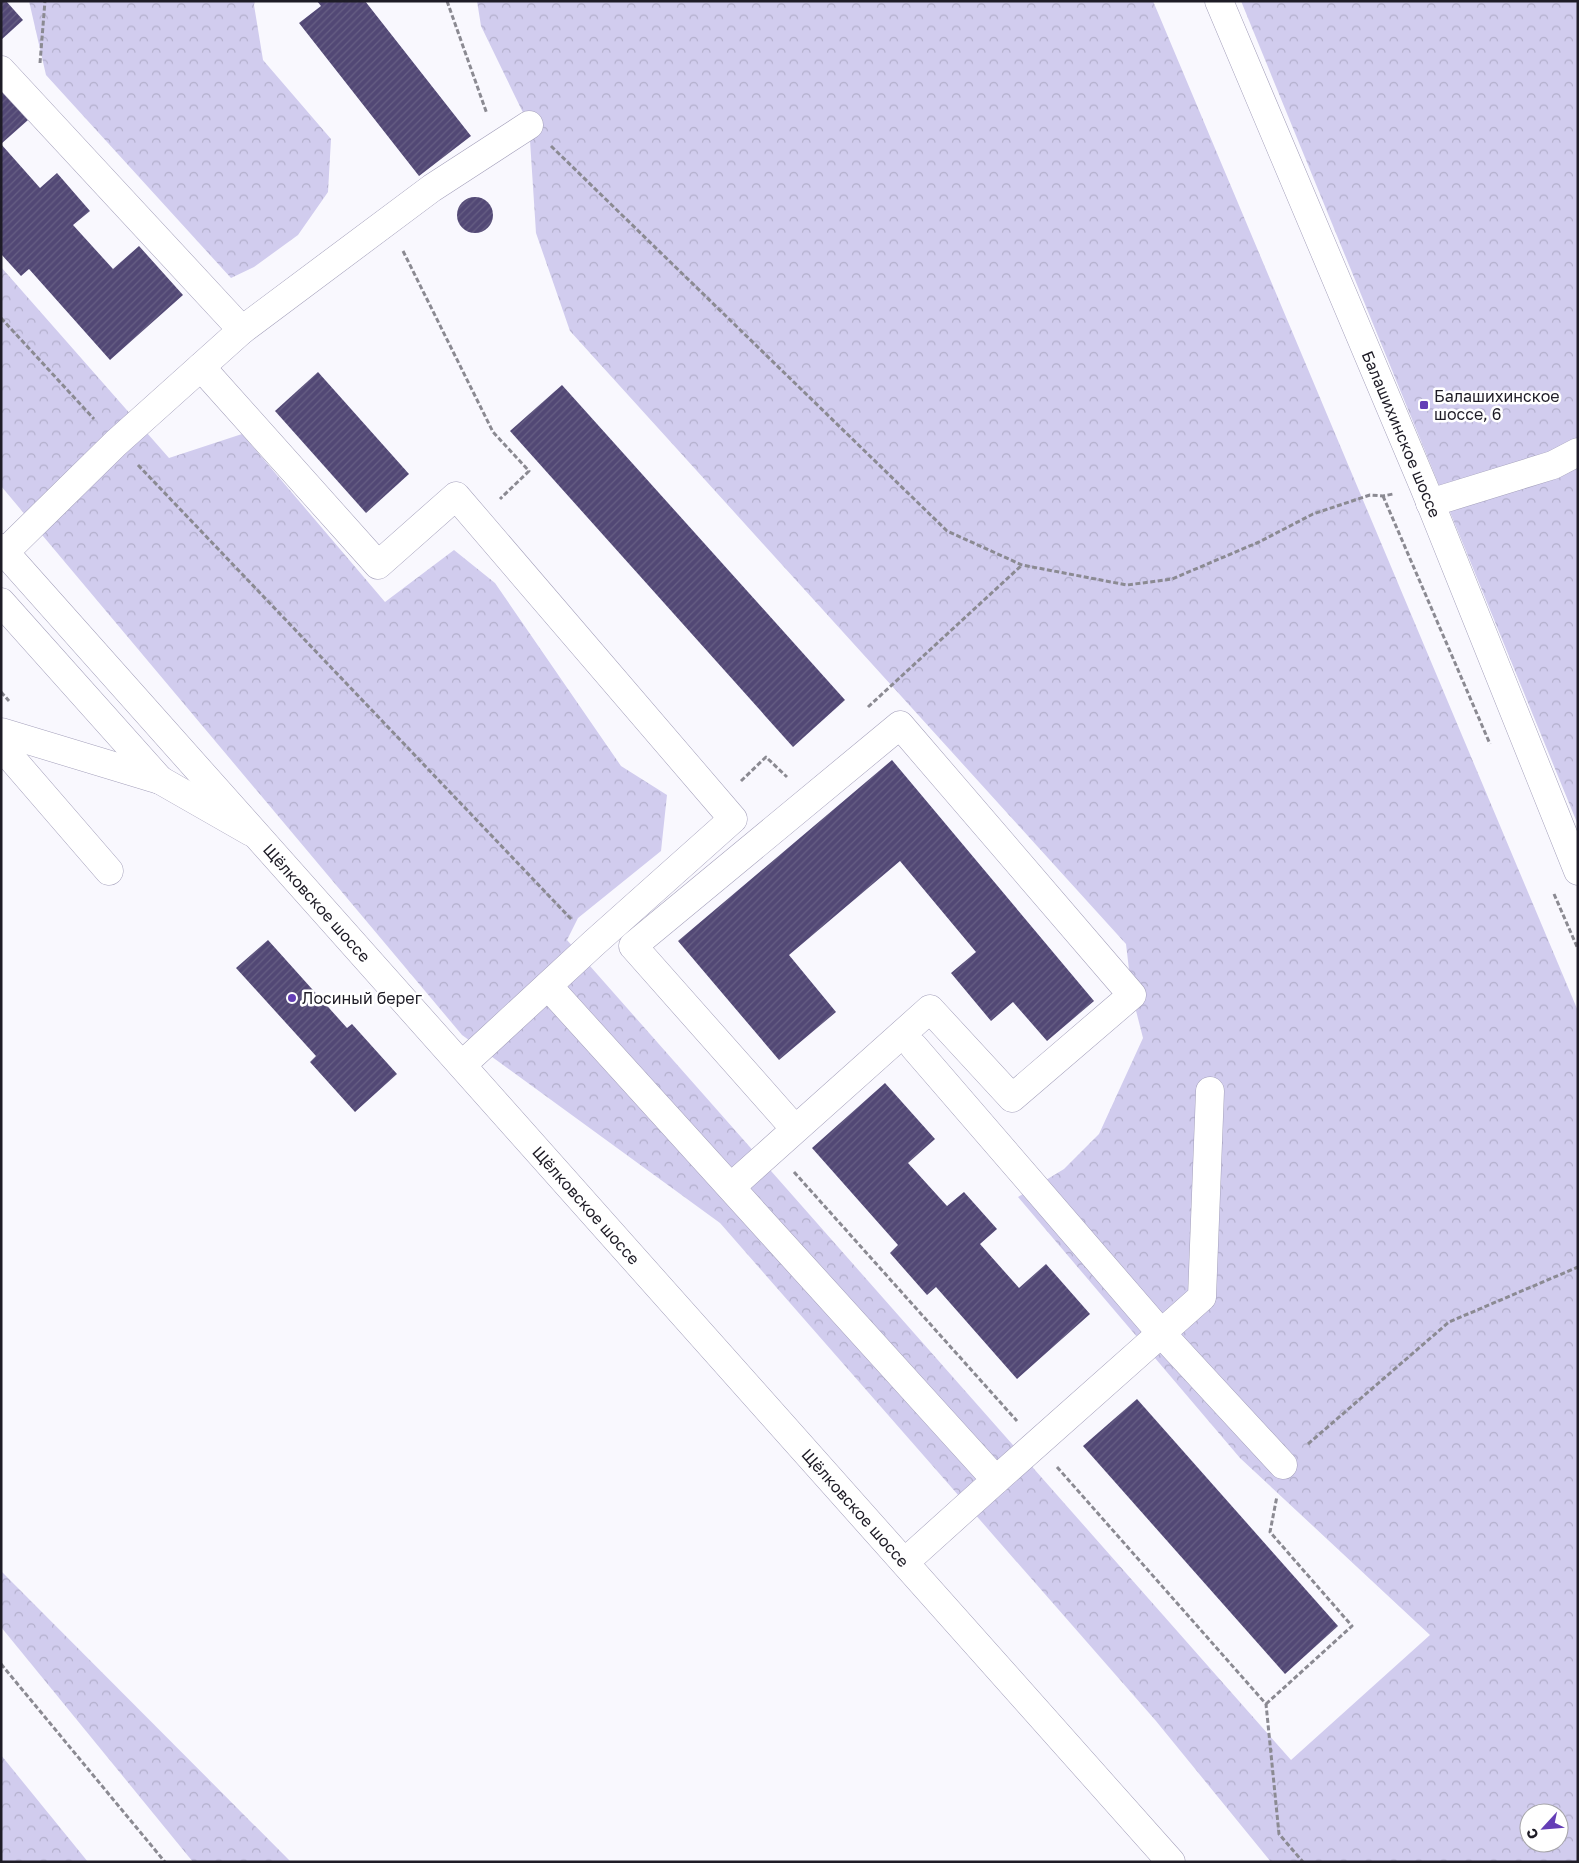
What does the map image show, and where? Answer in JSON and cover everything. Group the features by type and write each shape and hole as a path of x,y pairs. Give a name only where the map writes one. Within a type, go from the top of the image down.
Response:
{"main road":[{"name":"Балашихинское шоссе","path":"1219,1 1430,503 1578,871"},
{"path":"1,70 242,330"},
{"path":"3,550 116,443 242,330 432,188 529,125"},
{"path":"201,367 378,565 456,496 732,818 462,1065"},
{"path":"1430,503 1553,465 1578,452"},
{"name":"Щёлковское шоссе","path":"3,550 1171,1862"},
{"path":"1,602 160,780"},
{"path":"731,1187 930,1009 1012,1098 1132,995 900,725 633,946 795,1129"},
{"path":"1,732 160,780 258,836"},
{"path":"1,746 109,872"},
{"path":"548,986 996,1480"},
{"path":"914,1047 1161,1333 1283,1465"},
{"path":"905,1562 1202,1297 1210,1091"}],"path":[{"path":"36,108 45,1"},
{"path":"447,1 498,145"},
{"path":"529,125 947,531 1022,565 1127,585 1172,579 1259,542 1314,514 1370,495 1383,496 1492,750"},
{"path":"388,221 493,432 529,471 477,521"},
{"path":"1,318 116,443 594,944"},
{"path":"862,712 1022,565"},
{"path":"766,757 789,779"},
{"path":"1550,886 1578,949"},
{"path":"773,1149 1266,1704 1279,1834 1304,1862"},
{"path":"1266,1704 1352,1626 1270,1532 1283,1465 1449,1322 1578,1267"},
{"path":"1,1664 165,1862"}],"green space":[{"path":"29,1 255,1 254,5 263,60 331,139 328,192 298,235 254,267 231,278 46,75"},
{"path":"477,1 1153,1 1578,1011 1578,1862 1271,1862 1156,1721 720,1223 462,1035 1,486 1,267 169,458 242,434 385,602 454,550 495,583 621,766 667,795 661,851 578,918 567,940 1291,1760 1430,1635 1240,1458 1018,1197 1064,1169 1099,1134 1143,1038 1132,995 1126,944 570,331 536,233 529,125 481,26"},
{"path":"1241,1 1578,1 1578,825"},
{"path":"1,1571 291,1862 193,1862 1,1627"},
{"path":"1,1755 88,1862 1,1862"}],"building":[{"path":"1,1 6,1 23,20 1,40"},
{"path":"317,1 365,1 471,136 419,176 299,23 321,6"},
{"path":"1,90 28,120 1,144"},
{"path":"1,144 40,188 57,173 90,211 73,225 113,269 139,246 183,295 110,360 29,269 21,276 1,254"},
{"path":"475,197 482,198 488,202 492,208 492,222 488,228 482,232 475,233 468,232 462,228 458,222 457,215 458,208 462,202 468,198"},
{"path":"318,372 409,474 366,513 275,411"},
{"path":"562,385 845,700 793,747 510,431"},
{"path":"892,760 1094,1001 1047,1041 1013,1002 991,1021 951,973 976,952 900,861 789,955 836,1012 779,1060 678,941"},
{"path":"268,940 347,1028 352,1024 397,1074 355,1112 310,1062 316,1056 236,968"},
{"path":"885,1083 935,1139 908,1163 947,1206 964,1192 997,1229 980,1244 1019,1288 1046,1264 1090,1314 1017,1379 936,1287 927,1295 890,1253 898,1245 812,1148"},
{"path":"1137,1399 1338,1626 1285,1674 1083,1446"}],"place":[{"name":"Балашихинское шоссе, 6","path":"1424,405"},
{"name":"Лосиный берег","path":"292,998"}]}
